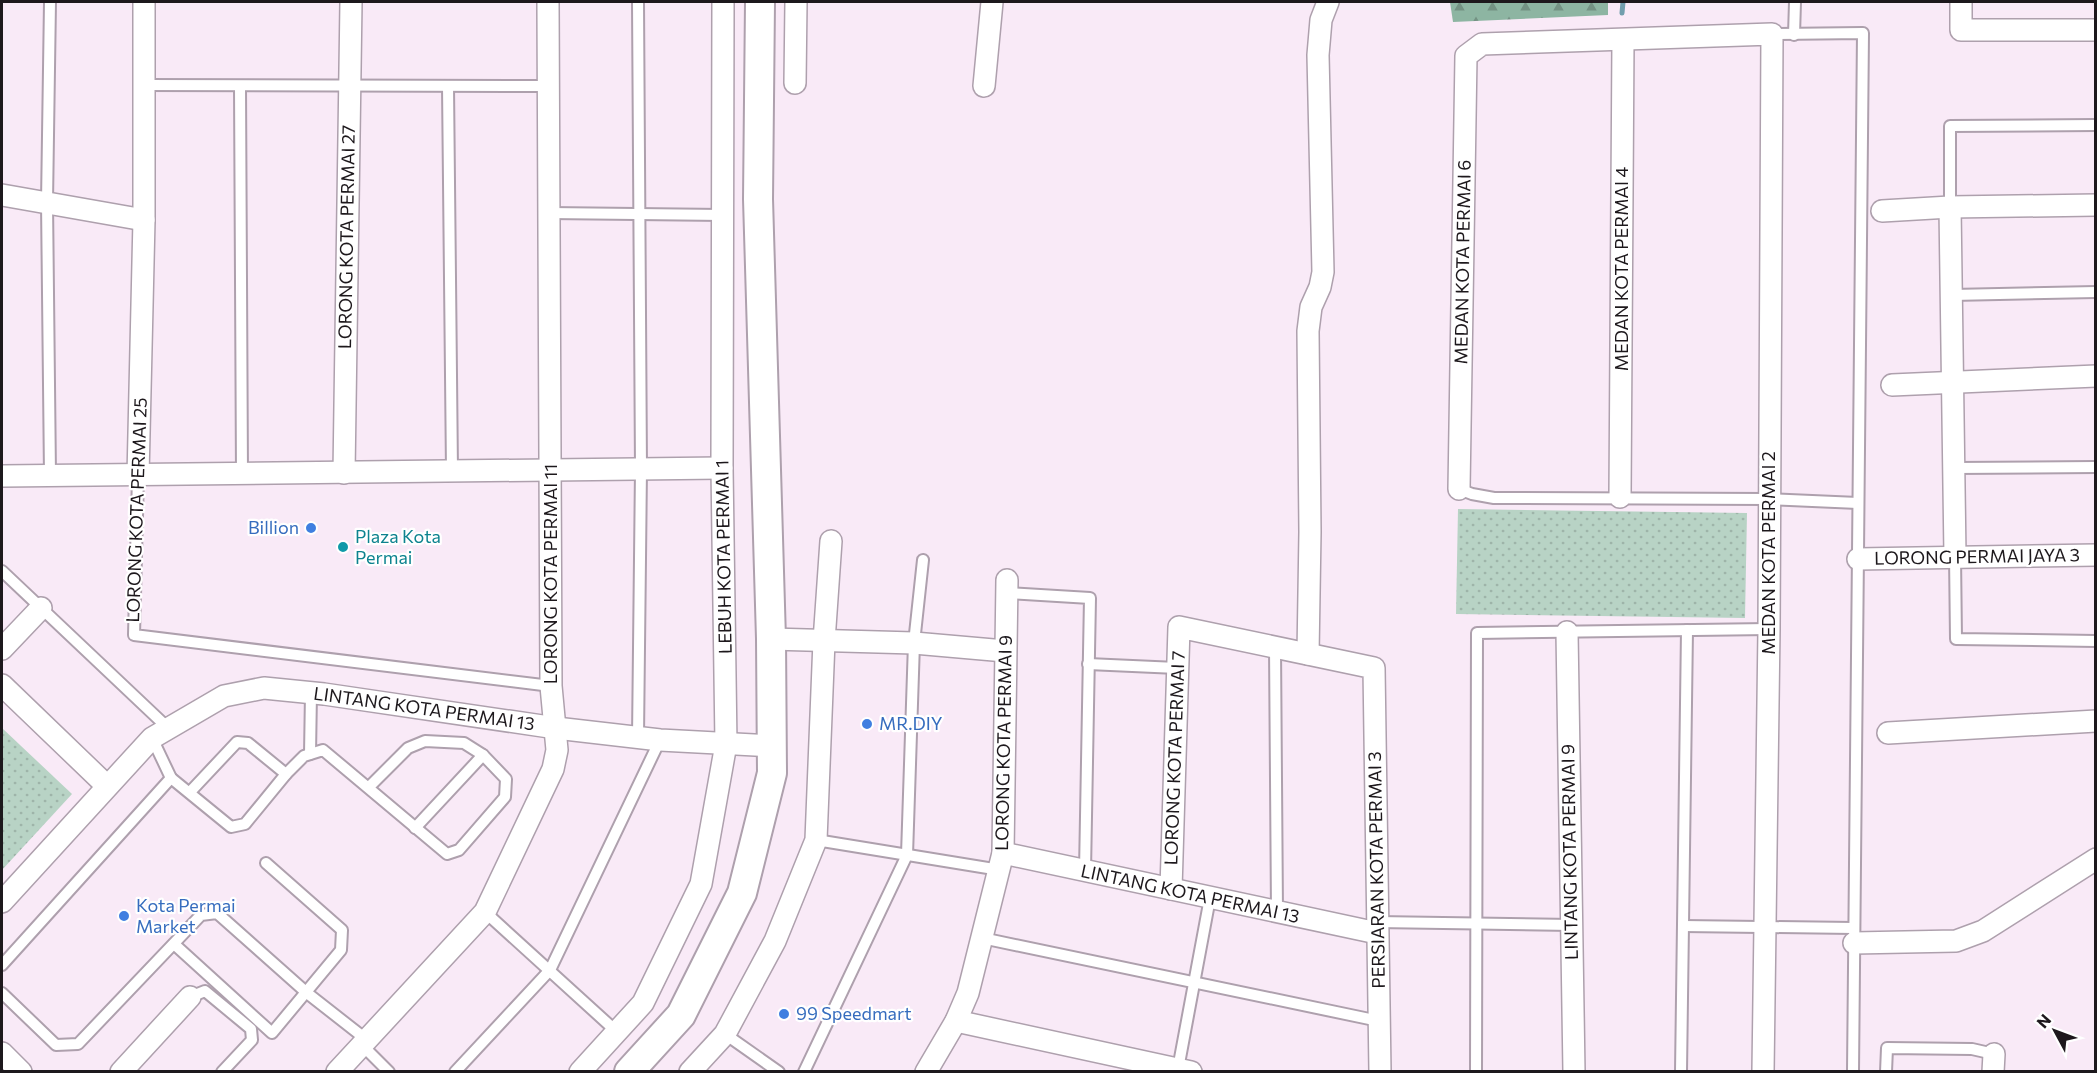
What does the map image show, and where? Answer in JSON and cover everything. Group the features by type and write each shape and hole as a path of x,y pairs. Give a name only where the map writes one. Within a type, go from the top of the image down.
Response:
{"street":[{"name":"LORONG KOTA PERMAI 25","path":"138,476 144,220 144,2"},
{"name":"LORONG KOTA PERMAI 27","path":"344,473 351,2"},
{"name":"LORONG KOTA PERMAI 11","path":"337,1071 485,912 553,769 557,750 551,686 548,2"},
{"name":"LEBUH KOTA PERMAI 1","path":"580,1071 643,1003 701,884 726,744 722,468 723,2"},
{"path":"629,1071 681,1015 742,893 772,773 771,639 758,199 760,2"},
{"path":"795,83 796,2"},
{"path":"984,86 992,2"},
{"path":"1275,647 1308,654 1310,532 1308,331 1311,307 1320,287 1323,272 1318,55 1321,20 1328,2"},
{"path":"1961,2 1961,30 2096,30"},
{"path":"1623,40 1772,34"},
{"name":"MEDAN KOTA PERMAI 2","path":"1764,1071 1772,34"},
{"name":"MEDAN KOTA PERMAI 6","path":"1460,489 1466,56 1482,44 1623,40"},
{"name":"MEDAN KOTA PERMAI 4","path":"1620,497 1623,40"},
{"path":"2,195 144,220"},
{"path":"1882,211 1950,207 2096,205"},
{"path":"1950,207 1955,556"},
{"path":"1892,385 2096,376"},
{"path":"2,476 722,468"},
{"path":"690,1071 725,1034 775,941 816,840 824,641 831,541"},
{"name":"LORONG PERMAI JAYA 3","path":"1858,559 2096,555"},
{"name":"LORONG KOTA PERMAI 9","path":"926,1071 956,1021 968,993 1002,862 1007,586"},
{"path":"2,649 41,608"},
{"name":"LORONG KOTA PERMAI 7","path":"1171,890 1179,627 1275,647"},
{"name":"LINTANG KOTA PERMAI 9","path":"1567,632 1574,1071"},
{"path":"771,639 914,643 1005,651"},
{"name":"PERSIARAN KOTA PERMAI 3","path":"1308,654 1374,668 1380,1071"},
{"path":"2,685 107,786"},
{"name":"LINTANG KOTA PERMAI 13","path":"2,902 107,786 160,733 224,696 264,688 660,740 773,746"},
{"path":"1888,733 2096,721"},
{"path":"1854,936 1956,941 1983,931 2096,859"},
{"name":"LINTANG KOTA PERMAI 13","path":"1002,862 1085,872 1277,912 1377,927"},
{"path":"121,1071 190,997"},
{"path":"956,1021 1184,1070"},
{"path":"2,1053 21,1071"}],"lane":[{"path":"50,2 47,202 50,476"},
{"path":"638,2 641,469 638,737"},
{"path":"1794,35 1795,2"},
{"path":"1772,34 1863,33 1852,1071"},
{"path":"143,84 548,86"},
{"path":"240,86 242,474"},
{"path":"448,86 452,471"},
{"path":"1950,207 1950,126 2096,124"},
{"path":"549,213 723,215"},
{"path":"1952,296 2096,292"},
{"path":"1954,468 2096,467"},
{"name":"LORONG KOTA PERMAI 25","path":"138,476 134,635 551,686"},
{"path":"1460,489 1494,498 1769,499 1858,503"},
{"path":"1955,556 1956,639 2096,641"},
{"path":"804,1071 907,855 914,643 923,560"},
{"path":"2,571 41,608 160,733 171,778 231,828 245,824 304,756 323,750 447,854 459,850 505,797 507,779 483,755 464,743 425,741 408,748 369,787"},
{"path":"1007,586 1090,598 1085,872"},
{"path":"1476,1071 1477,633 1769,629"},
{"path":"1682,1071 1687,630"},
{"path":"1275,647 1277,912"},
{"path":"1088,664 1177,668"},
{"path":"310,754 311,693"},
{"path":"455,1071 550,970 660,740"},
{"path":"190,792 237,742 248,744 286,774"},
{"path":"415,828 483,755"},
{"path":"2,965 171,778"},
{"path":"816,840 907,855 1002,862"},
{"path":"174,944 272,1033 341,950 342,930 266,863"},
{"path":"1184,1070 1194,983 1210,898"},
{"path":"485,912 616,1032"},
{"path":"2,993 56,1045 78,1044 201,915 217,913 364,1043 389,1071"},
{"path":"1377,927 1477,924 1572,925"},
{"path":"1683,926 1765,928 1854,936"},
{"path":"982,938 1379,1021"},
{"path":"190,997 205,991 251,1029 252,1040 222,1071"},
{"path":"725,1034 779,1071"},
{"path":"1886,1071 1887,1048 1972,1049 1993,1063"}],"green space":[{"path":"1450,2 1608,2 1608,15 1453,22"},
{"path":"1458,509 1747,513 1745,618 1456,614"},
{"path":"2,728 72,794 2,870"}],"waterway":[{"path":"1622,13 1623,2"}],"place":[{"name":"Billion","path":"311,528"},
{"name":"Plaza Kota Permai","path":"343,547"},
{"name":"MR.DIY","path":"867,724"},
{"name":"Kota Permai Market","path":"124,916"},
{"name":"99 Speedmart","path":"784,1014"}]}
